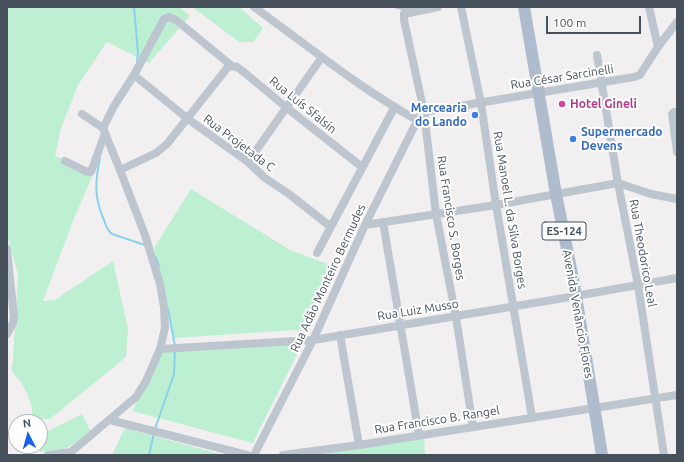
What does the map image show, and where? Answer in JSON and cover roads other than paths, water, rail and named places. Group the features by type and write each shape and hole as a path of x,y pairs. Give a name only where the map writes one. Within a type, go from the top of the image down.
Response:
{"main road":[{"name":"Avenida Venâncio Flores","path":"524,7 556,194 576,296 602,455"}],"street":[{"path":"254,7 394,108 417,120"},
{"path":"404,9 438,7"},
{"name":"Rua Manoel L. da Silva Borges","path":"461,7 481,103 496,205 532,417"},
{"path":"649,7 658,47"},
{"name":"Rua Francisco S. Borges","path":"404,9 404,20 424,112 436,214 456,317 473,427"},
{"name":"Rua Luís Sfalsin","path":"136,71 164,19 169,17 176,20 230,66 237,67 246,72 286,108 362,167"},
{"name":"Rua César Sarcinelli","path":"424,112 624,79 640,75 658,47 677,22"},
{"name":"Rua Theodorico Leal","path":"596,55 602,82 618,183 638,285 664,455"},
{"path":"248,162 322,57"},
{"path":"120,170 162,149 230,66"},
{"path":"65,162 89,172 93,170 104,130 114,106 136,71"},
{"name":"Rua Projetada C","path":"136,71 188,119 248,162 265,178 289,194 331,227"},
{"name":"Rua Adão Monteiro Bermudes","path":"317,253 394,108"},
{"name":"Rua Adão Monteiro Bermudes","path":"254,455 313,340 365,225 417,120 424,112"},
{"path":"677,112 672,114 677,152"},
{"path":"48,455 70,454 136,397 146,380 160,349 165,328 164,307 160,284 145,235 120,170 104,130 82,114"},
{"path":"365,225 496,205 618,183 658,196 677,199"},
{"path":"383,222 419,435"},
{"path":"7,249 10,317 13,324 7,334"},
{"name":"Rua Luiz Musso","path":"160,349 313,340 456,317 677,278"},
{"path":"340,335 359,445"},
{"name":"Rua Francisco B. Rangel","path":"284,455 359,445 677,395"},
{"path":"110,420 247,455"}],"waterway":[{"path":"134,7 138,53 137,62"},
{"path":"100,158 96,189 98,204 107,228 112,234 145,245"},
{"path":"156,257 159,266"},
{"path":"168,309 175,346"},
{"path":"155,429 174,374 175,350"},
{"path":"149,455 154,433"}],"place":[{"name":"Hotel Gineli","path":"562,104"},
{"name":"Mercearia do Lando","path":"475,115"},
{"name":"Supermercado Devens","path":"573,139"}]}
